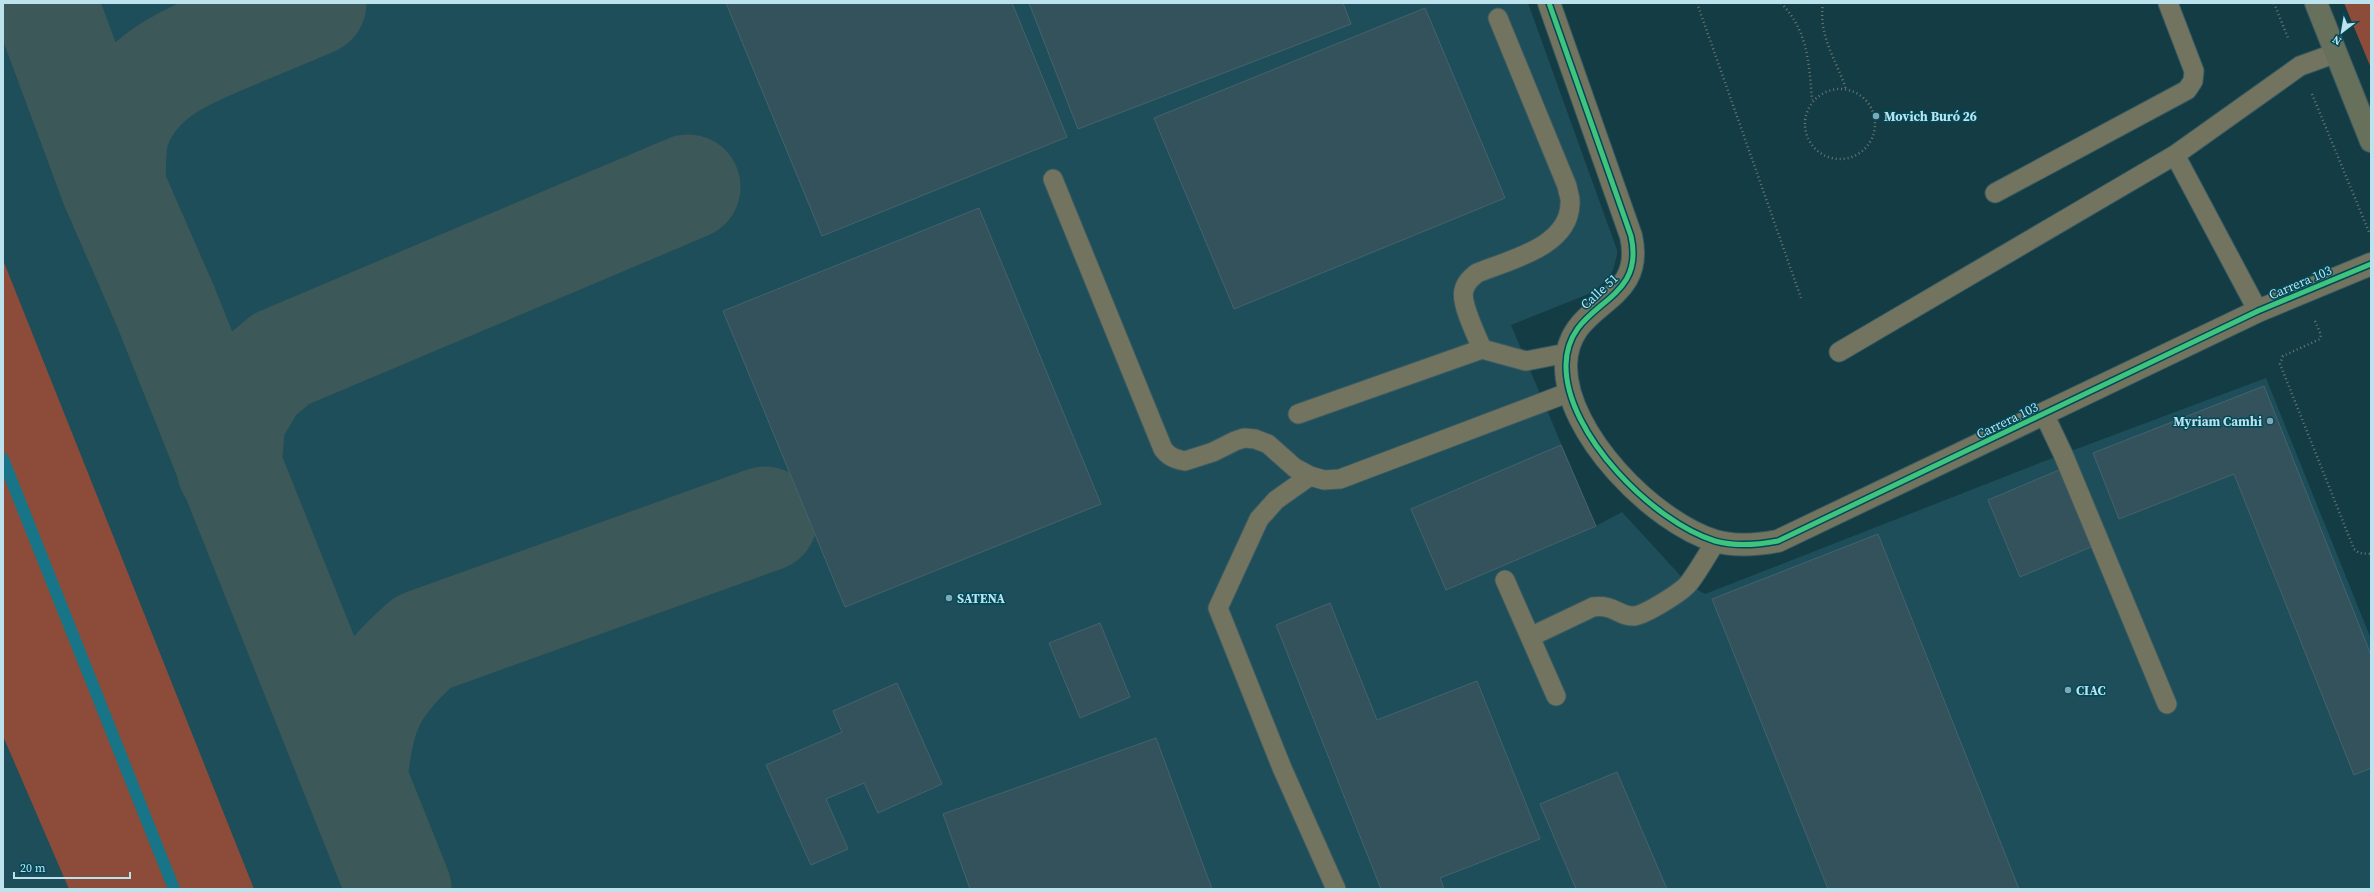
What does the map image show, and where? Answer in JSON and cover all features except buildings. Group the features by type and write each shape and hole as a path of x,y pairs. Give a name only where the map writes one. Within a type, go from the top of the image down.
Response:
{"main road":[{"path":"2316,3 2371,141"}],"street":[{"name":"Calle 51","path":"1549,3 1631,236 1634,251 1634,263 1629,277 1621,289 1590,313 1578,326 1567,353 1566,366 1570,392 1585,428 1628,486 1651,505"},
{"name":"Carrera 103","path":"1651,505 1700,535 1716,541 1739,545 1756,545 1778,541 2258,311 2371,264"}],"lane":[{"path":"1995,193 2187,90 2193,81 2194,71 2168,3"},
{"path":"1482,349 1464,303 1463,291 1468,281 1477,273 1542,246 1557,236 1567,222 1570,204 1567,186 1498,18"},
{"path":"1838,352 2176,155 2300,66 2336,53"},
{"path":"2176,155 2258,311"},
{"path":"1053,179 1163,449 1168,455 1185,461 1213,452 1244,438 1255,439 1268,444 1295,468 1310,476 1324,480 1340,479 1570,392"},
{"path":"1298,414 1482,349 1526,361 1567,353"},
{"path":"2044,414 2063,454 2167,704"},
{"path":"1310,476 1276,500 1259,519 1218,608 1282,768 1336,889"},
{"path":"1530,637 1593,607 1604,606 1614,608 1623,614 1633,616 1644,614 1688,585 1716,541"},
{"path":"1505,580 1556,696"}],"path":[{"path":"1697,3 1801,298"},
{"path":"1781,3 1790,12 1806,43 1812,101"},
{"path":"1823,3 1821,15 1823,32 1846,89"},
{"path":"2274,3 2371,238"},
{"path":"1833,88 1846,89 1857,93 1867,101 1873,112 1876,124 1867,148 1857,155 1846,159 1833,159 1821,155 1812,147 1806,136 1804,123 1806,111 1812,101 1822,93 1833,88"},
{"path":"2301,293 2321,335 2320,339 2283,356 2280,360 2354,549 2360,553 2371,554"}],"shaded area":[{"path":"3,3 1528,3 1617,250 1617,255 1613,270 1608,279 1591,293 1511,325 1596,526 1622,512 1689,585 1705,594 2063,454 2266,378 2371,639 2371,889 3,889"},
{"path":"2344,3 2371,3 2371,68"},
{"path":"3,260 254,889 69,889 3,736"}],"waterway":[{"path":"3,459 174,889"}],"taxiway":[{"path":"45,3 113,186 165,305 399,889"},
{"path":"113,186 114,148 119,126 128,108 139,93 153,79 185,58 314,3"},
{"path":"229,468 233,418 256,380 281,359 688,187"},
{"path":"355,779 361,736 372,702 392,673 423,642 765,519"}],"cycle path":[{"path":"1549,3 1631,236 1633,259 1628,277 1618,291 1591,314 1579,327 1570,343 1566,365 1570,391 1580,419 1596,446 1640,495 1665,515 1691,531 1715,541 1746,545 1778,541 2258,311 2371,264"}],"place":[{"name":"Movich Buró 26","path":"1876,116"},
{"name":"Myriam Camhi","path":"2270,421"},
{"name":"SATENA","path":"949,598"},
{"name":"CIAC","path":"2068,690"}]}
